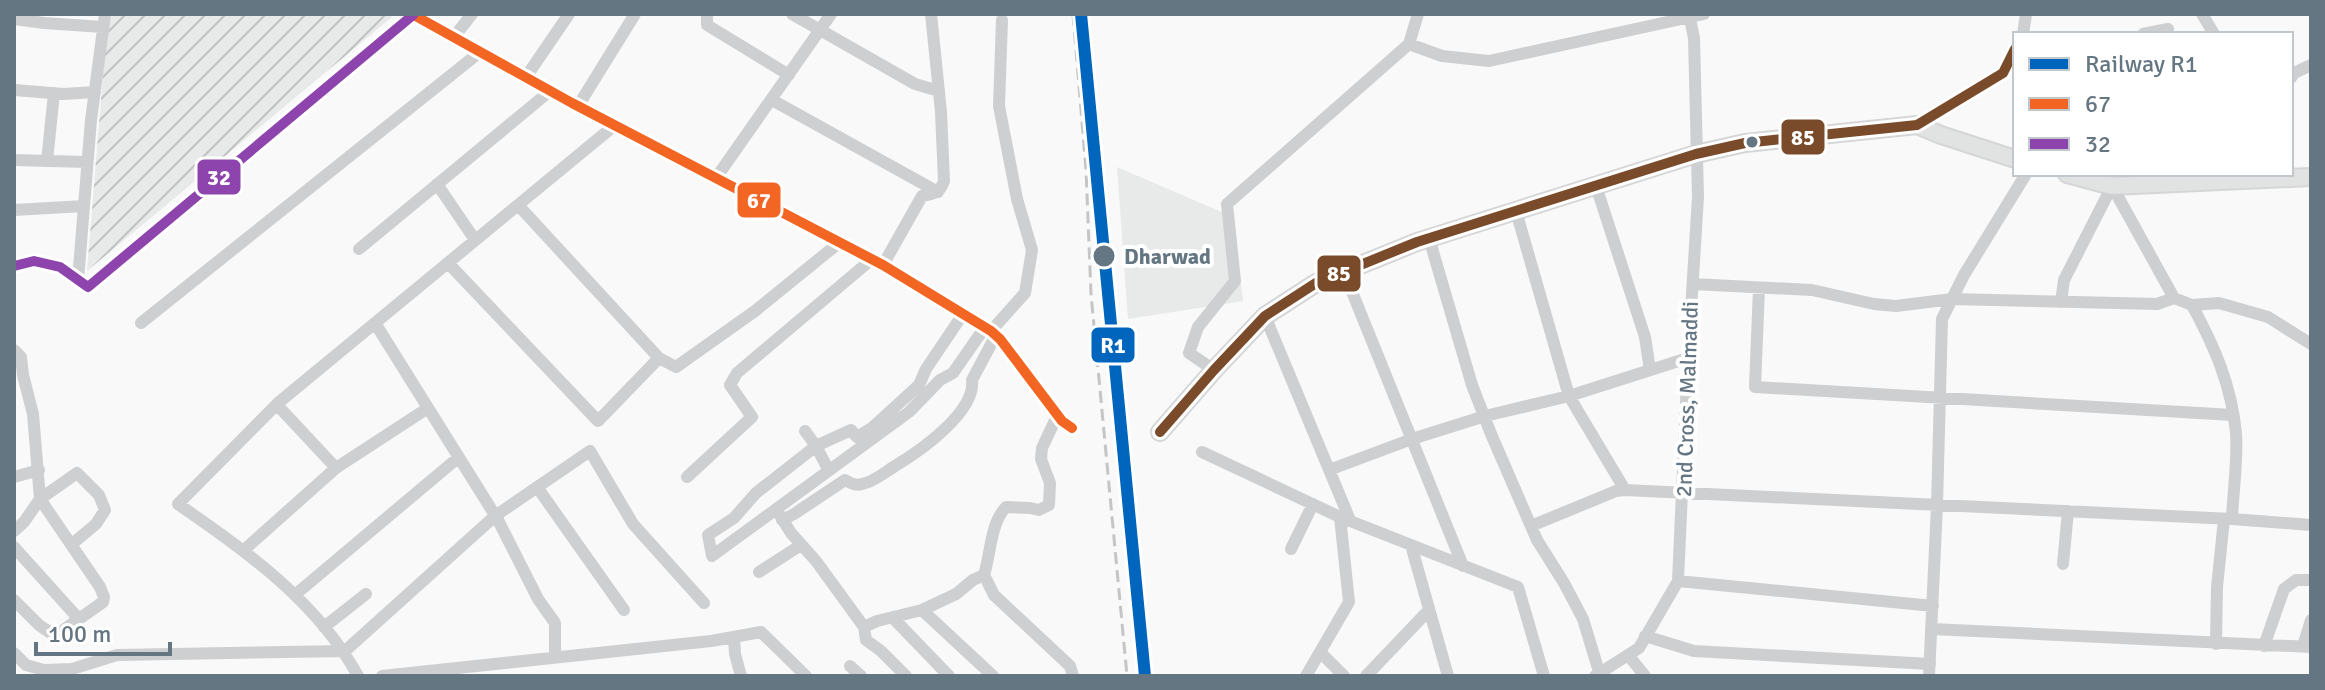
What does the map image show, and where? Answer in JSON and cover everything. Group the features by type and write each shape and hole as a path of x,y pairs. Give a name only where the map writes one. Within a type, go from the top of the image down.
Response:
{"main road":[{"path":"1160,432 1265,316 1316,283 1429,238 1696,154 1745,143 1917,125 2013,158"},
{"path":"2079,176 2104,180 2311,177"}],"street":[{"path":"14,266 34,261 60,267 88,287 413,14 578,106 878,262 991,331 1072,428"},
{"path":"454,37 472,14"},
{"path":"526,77 569,14"},
{"path":"578,106 635,14"},
{"path":"707,14 707,25 789,75"},
{"path":"792,14 915,84 939,91"},
{"path":"716,178 831,14"},
{"path":"687,477 752,417 730,385 737,373 878,262 922,196 942,188 944,173 939,91 931,14"},
{"path":"1214,370 1189,353 1198,327 1235,281 1227,204 1409,44 1418,14"},
{"path":"1409,44 1442,56 1489,61 1704,14"},
{"path":"2202,14 2213,32"},
{"name":"2nd Cross, Malmaddi","path":"1597,675 1639,648 1678,581 1698,197 1694,38 1689,16"},
{"path":"14,19 44,23 104,20 87,162 78,280"},
{"path":"779,514 828,469 909,412 940,380 953,373 1025,293 1032,250 1017,199 999,106 1002,20"},
{"path":"2153,32 2168,29"},
{"path":"141,323 480,52"},
{"path":"1917,125 2003,73 2013,53"},
{"path":"2293,75 2311,65"},
{"path":"359,249 550,91"},
{"path":"14,92 95,92"},
{"path":"47,161 54,93"},
{"path":"772,100 938,192"},
{"path":"358,676 345,651 296,594 244,550 178,504 278,403 615,125"},
{"path":"14,160 87,162"},
{"path":"1645,636 1694,651 1930,670 1942,319 1964,275 2025,176"},
{"path":"2061,302 2064,280 2104,180"},
{"path":"2104,180 2174,298 2192,305 2219,303 2268,317 2311,344"},
{"path":"437,184 475,240"},
{"path":"1596,186 1645,337 1650,370"},
{"path":"518,205 659,358 676,367 755,311 840,242"},
{"path":"14,210 84,206"},
{"path":"1516,211 1569,396 1625,490"},
{"path":"1429,238 1485,416 1531,526 1583,619 1597,675"},
{"path":"448,263 598,421 659,358"},
{"path":"1344,272 1463,566"},
{"path":"1693,284 1812,290 1896,306 1952,299 2157,304 2174,298"},
{"path":"1759,288 1755,387 2233,415"},
{"path":"2192,305 2221,362 2236,435 2228,519 2217,587 2216,644"},
{"path":"963,314 926,369 919,385 857,437 851,430 816,446 756,493 734,518 708,535 712,556 779,514 845,480 858,485 870,482 930,443 964,407 991,331"},
{"path":"1265,316 1329,470 1345,518 1349,602 1306,676"},
{"path":"375,323 495,516 538,599 555,623 555,657"},
{"path":"14,350 21,357 33,414 40,499 104,597 99,606 61,633 52,635 14,600"},
{"path":"1329,470 1485,416 1569,396 1688,358"},
{"path":"280,408 336,468"},
{"path":"244,550 336,468 428,408"},
{"path":"1058,414 1042,448 1041,459 1050,483 1049,505 1039,510 1006,507 1000,514 984,575 994,595 1070,666 1073,676"},
{"path":"805,431 828,469"},
{"path":"14,653 26,665 58,673 117,655 345,651 495,516 590,451 633,524 704,603"},
{"path":"1202,452 1345,518 1518,587 1544,676"},
{"path":"296,594 459,457"},
{"path":"14,477 39,470"},
{"path":"14,531 40,499 77,473 99,495 105,510 96,524 72,544"},
{"path":"537,487 624,610"},
{"path":"1531,526 1625,490 2311,525"},
{"path":"1291,549 1313,504"},
{"path":"2063,564 2068,511"},
{"path":"779,514 864,627 866,640 906,676"},
{"path":"759,572 801,545"},
{"path":"1411,545 1448,676"},
{"path":"14,547 78,618"},
{"path":"864,627 922,610 956,594 984,575"},
{"path":"2264,646 2284,589 2296,580 2311,580"},
{"path":"1678,581 1933,606"},
{"path":"324,627 366,594"},
{"path":"922,610 993,676"},
{"path":"1366,676 1429,610"},
{"path":"893,618 949,676"},
{"path":"1932,629 2307,646 2311,620"},
{"path":"382,676 460,672 761,632 806,676"},
{"path":"734,637 741,676"},
{"path":"1321,653 1344,676"},
{"path":"1628,655 1645,676"},
{"path":"97,661 100,676"},
{"path":"850,666 861,676"}],"shaded area":[{"path":"108,14 386,14 392,17 87,271"},
{"path":"1117,167 1233,217 1243,301 1128,319"}],"railway":[{"path":"1073,14 1086,170 1091,294 1127,676"}],"rail line":[{"name":"R1","path":"1081,14 1145,676"}],"transit line":[{"name":"67","path":"412,14 572,103 883,265 991,331 1062,421 1072,428"},
{"name":"32","path":"14,266 34,261 60,267 88,287 413,15"},
{"name":"85","path":"1160,432 1265,316 1316,283 1417,242 1696,154 1745,143 1917,125 2003,73 2013,53"}],"place":[{"name":"Dharwad","path":"1104,256"}]}
